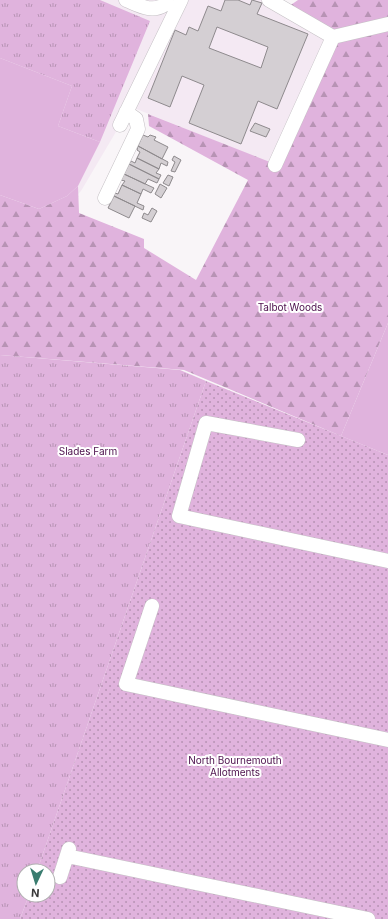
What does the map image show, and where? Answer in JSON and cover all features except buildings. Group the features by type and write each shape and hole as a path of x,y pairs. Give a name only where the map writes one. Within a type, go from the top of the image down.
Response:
{"lane":[{"path":"126,0 151,10 158,9 164,5 166,0"},
{"path":"105,198 138,129 136,119 123,118 181,0"},
{"path":"269,0 333,37 388,24"},
{"path":"274,165 333,37"},
{"path":"298,440 206,423 179,516 388,561"},
{"path":"152,606 126,684 388,740"},
{"path":"60,877 68,852 368,919"}],"shaded area":[{"path":"0,0 166,0 164,5 181,0 269,0 333,37 275,165 129,106 120,125 81,191 68,204 52,213 0,195"}],"green space":[{"path":"0,0 100,0 150,21 100,142 58,126 72,86 0,58"},
{"name":"Talbot Woods","path":"298,0 388,0 388,323 341,436 184,370 0,355 0,195 39,209 67,196 78,186 79,213 144,239 144,248 196,280 248,180 149,126 148,114 275,164 333,37 285,9"},
{"path":"0,58 72,86 58,126 100,142 78,186 67,196 39,209 0,195"},
{"path":"388,323 388,455 341,436"},
{"name":"Slades Farm","path":"0,355 180,370 206,381 40,863 16,863 16,903 26,903 20,919 0,919"},
{"name":"North Bournemouth Allotments","path":"206,381 388,455 388,919 20,919 26,903 56,903 56,863 40,863"}]}
